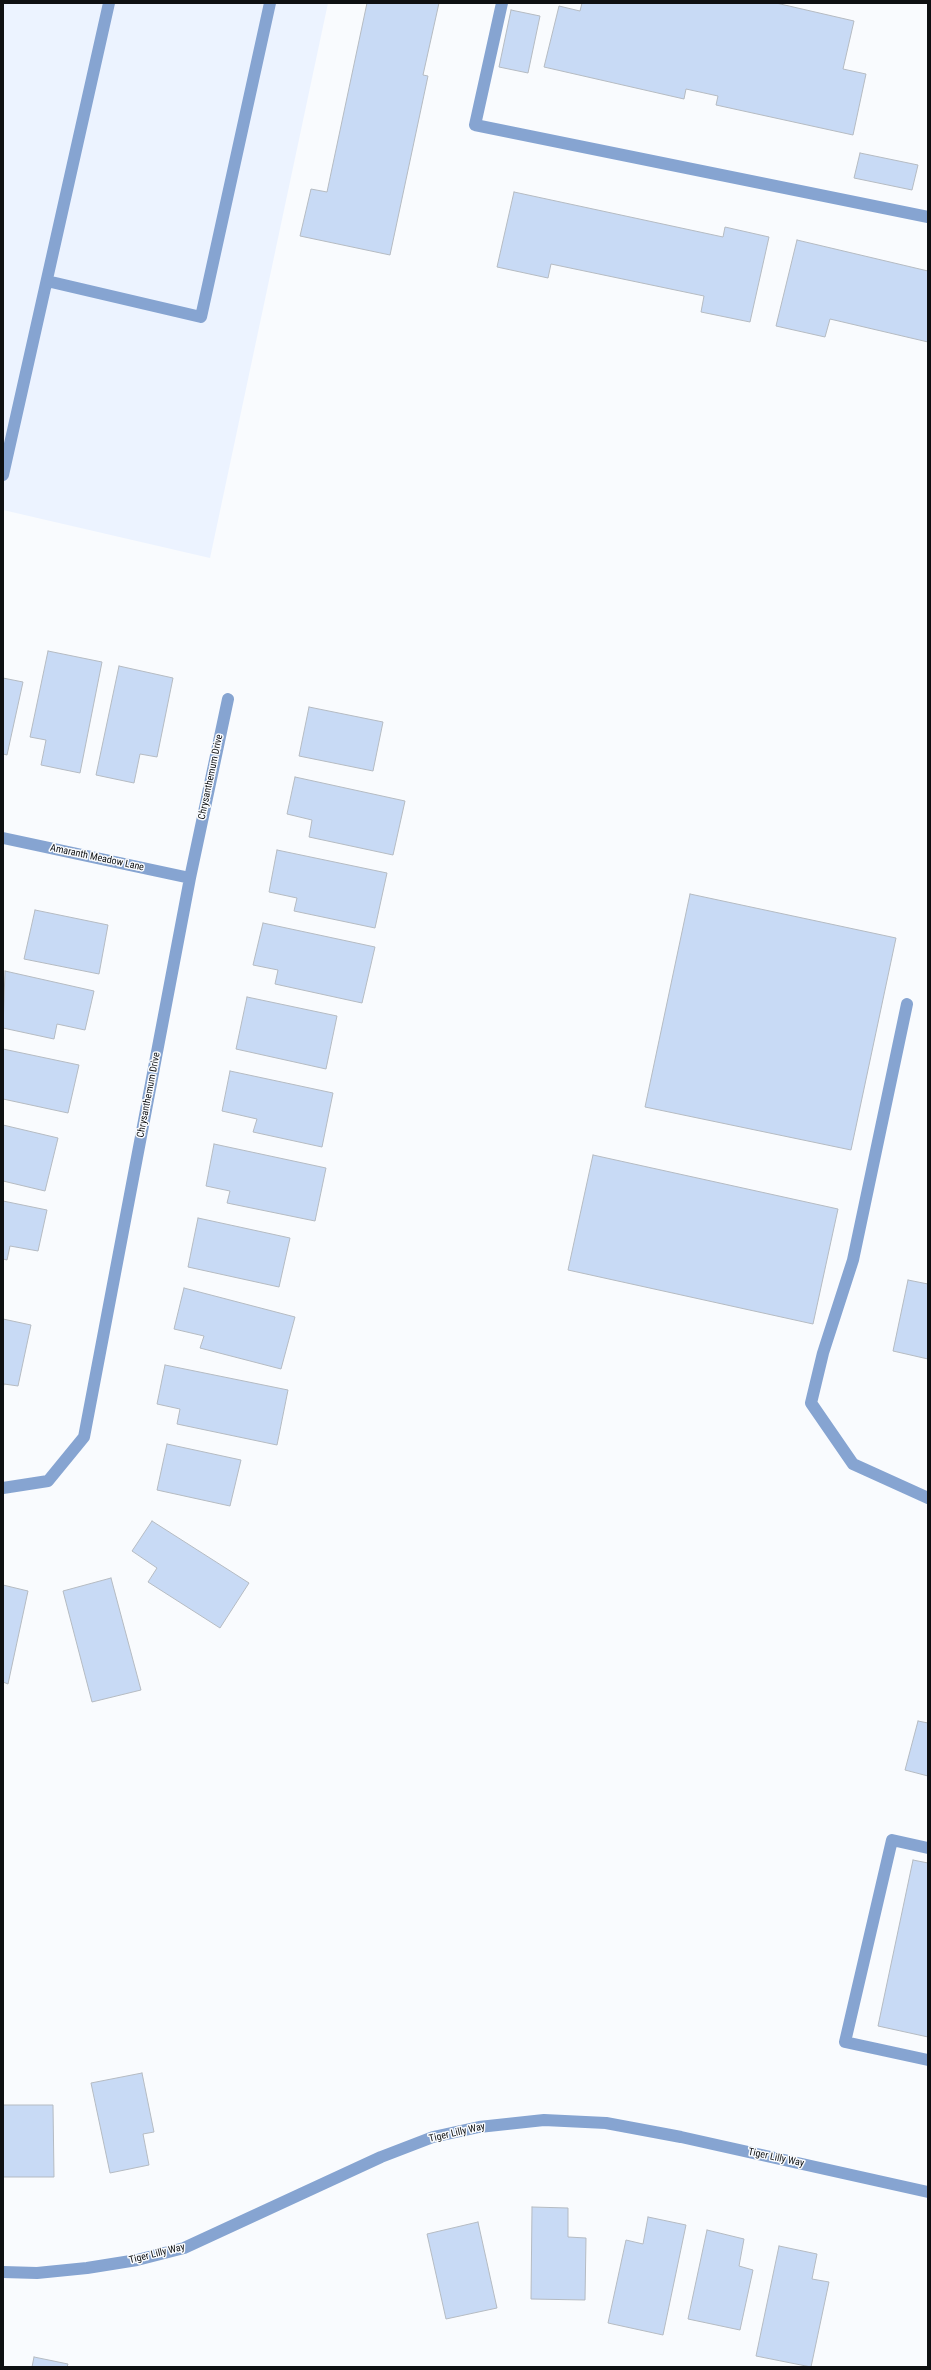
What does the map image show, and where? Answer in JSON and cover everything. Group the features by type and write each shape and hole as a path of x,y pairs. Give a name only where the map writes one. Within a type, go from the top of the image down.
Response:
{"street":[{"path":"3,475 109,3"},
{"path":"47,281 201,318 270,3"},
{"path":"502,3 475,125 928,217"},
{"name":"Chrysanthemum Drive","path":"3,1488 48,1481 84,1437 190,878 228,699"},
{"name":"Amaranth Meadow Lane","path":"3,838 190,878"},
{"path":"907,1004 853,1260 823,1353 811,1403 853,1464 928,1498"},
{"path":"928,1848 892,1840 845,2042 928,2060"},
{"name":"Tiger Lilly Way","path":"3,2272 37,2273 87,2268 137,2260 184,2248 381,2157 433,2137 479,2127 544,2120 606,2123 681,2137 928,2192"}],"shaded area":[{"path":"3,3 328,3 210,558 3,510"}],"building":[{"path":"367,3 439,3 423,75 428,76 390,255 300,236 311,189 327,192"},
{"path":"582,3 776,3 854,21 843,69 866,74 853,135 716,105 718,96 686,89 684,99 544,67 559,6 580,11"},
{"path":"511,10 540,16 528,73 499,67"},
{"path":"860,153 918,165 912,190 854,178"},
{"path":"514,192 723,237 725,227 769,237 750,322 701,312 704,296 551,264 548,278 497,267"},
{"path":"797,240 928,271 928,342 830,319 825,337 776,326"},
{"path":"48,651 102,662 80,773 41,765 46,740 30,737"},
{"path":"119,666 173,678 157,757 140,754 134,783 96,775"},
{"path":"3,678 23,682 7,755 3,754"},
{"path":"309,707 383,722 373,771 299,756"},
{"path":"295,777 405,801 393,855 309,837 312,820 287,814"},
{"path":"277,850 387,873 375,928 294,911 297,898 269,892"},
{"path":"690,894 896,938 851,1150 645,1107"},
{"path":"35,910 108,925 99,974 24,959"},
{"path":"263,923 375,947 362,1003 275,984 278,970 253,965"},
{"path":"5,971 94,991 85,1030 57,1024 54,1039 3,1028"},
{"path":"247,997 337,1016 326,1069 236,1049"},
{"path":"3,1049 79,1065 68,1113 3,1099"},
{"path":"230,1071 333,1093 322,1147 253,1132 257,1119 222,1111"},
{"path":"3,1125 58,1138 45,1191 3,1181"},
{"path":"214,1144 326,1168 315,1221 227,1203 230,1191 206,1186"},
{"path":"593,1155 838,1209 813,1324 568,1270"},
{"path":"3,1201 47,1210 38,1251 10,1246 7,1260 3,1259"},
{"path":"198,1218 290,1238 279,1287 188,1267"},
{"path":"908,1280 928,1284 928,1359 893,1351"},
{"path":"184,1288 295,1317 281,1369 200,1348 204,1336 174,1329"},
{"path":"3,1319 31,1325 18,1386 4,1384 3,1389"},
{"path":"165,1365 288,1390 277,1445 177,1424 180,1409 157,1404"},
{"path":"167,1444 241,1460 230,1506 157,1490"},
{"path":"152,1521 249,1583 220,1628 148,1582 157,1568 132,1551"},
{"path":"111,1578 141,1690 92,1702 63,1591"},
{"path":"3,1585 28,1591 8,1684 3,1682"},
{"path":"918,1721 928,1723 928,1776 905,1770"},
{"path":"913,1860 928,1863 928,2037 878,2026"},
{"path":"142,2073 154,2132 143,2134 149,2165 110,2173 91,2083"},
{"path":"3,2105 53,2105 54,2177 3,2177"},
{"path":"532,2207 568,2208 568,2237 586,2238 585,2300 531,2299"},
{"path":"648,2217 686,2225 663,2335 608,2323 626,2240 643,2244"},
{"path":"478,2222 497,2308 446,2319 427,2234"},
{"path":"707,2230 744,2239 739,2266 753,2270 740,2330 688,2319"},
{"path":"779,2246 817,2254 812,2279 829,2282 811,2367 756,2356"},
{"path":"34,2357 68,2364 67,2367 32,2367"}]}
